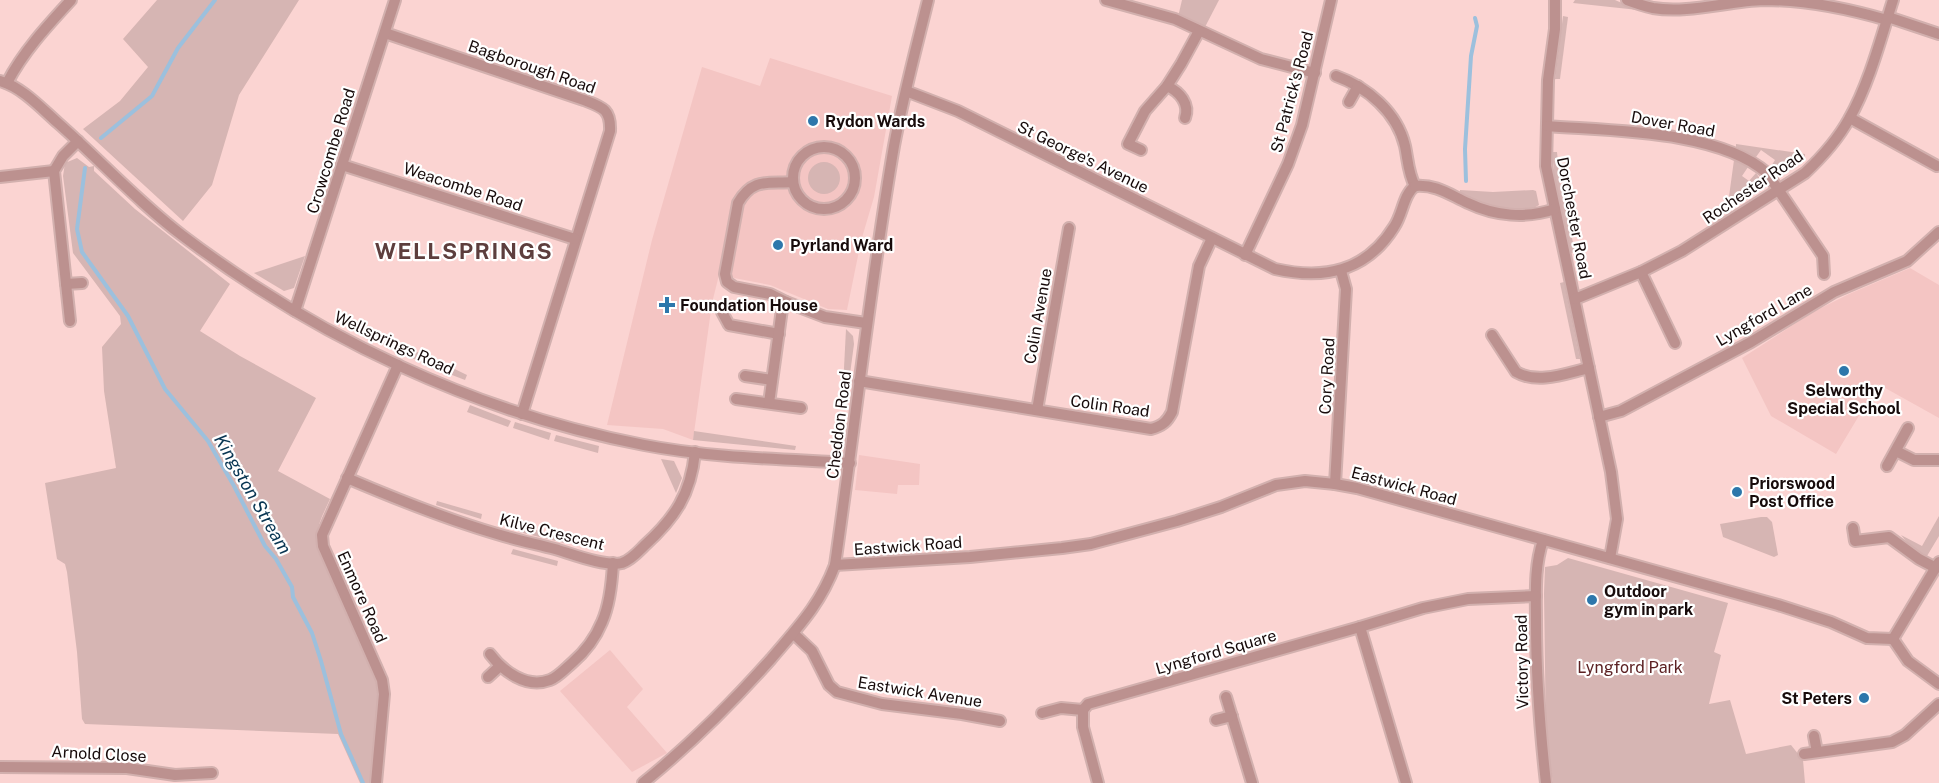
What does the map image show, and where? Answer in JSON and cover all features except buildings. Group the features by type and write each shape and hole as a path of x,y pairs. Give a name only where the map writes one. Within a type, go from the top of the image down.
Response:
{"street":[{"path":"3,82 71,0"},
{"name":"Crowcombe Road","path":"295,311 395,0"},
{"name":"Cheddon Road","path":"644,783 702,732 794,634 820,600 835,565 850,463 866,322 895,145 928,0"},
{"name":"St Patrick's Road","path":"1245,255 1288,164 1302,125 1331,0"},
{"name":"Dorchester Road","path":"1555,0 1555,29 1548,80 1546,166 1611,472 1617,519 1610,558"},
{"path":"1627,0 1653,8 1675,10 1764,0 1816,3 1848,8 1939,34"},
{"name":"Rochester Road","path":"1575,298 1641,272 1682,251 1805,173 1837,138 1850,118 1868,76 1893,0"},
{"path":"1110,1 1175,19 1261,59 1315,73"},
{"path":"1141,150 1128,144 1145,111 1167,86 1182,64 1198,31"},
{"name":"Bagborough Road","path":"384,33 603,108 608,115 610,131 522,414"},
{"path":"1335,76 1358,86 1373,97 1390,116 1404,144 1411,178 1416,186"},
{"name":"Wellsprings Road","path":"3,82 25,95 151,210 226,268 295,311 398,365 522,414 579,431 645,446 792,461 850,463"},
{"path":"1167,86 1185,102 1188,110 1185,118"},
{"path":"1349,102 1358,86"},
{"name":"St George's Avenue","path":"906,91 958,111 1275,269 1293,274 1322,275 1341,271"},
{"path":"1850,118 1937,166"},
{"name":"Dover Road","path":"1547,126 1628,131 1708,144 1734,152 1757,164 1779,189 1823,256 1824,274"},
{"path":"70,321 54,171 63,156 78,141"},
{"path":"815,148 836,149 852,163 855,173 852,193 838,206 828,209 809,206 796,191 793,182 798,161 805,153 815,148"},
{"name":"Weacombe Road","path":"342,165 575,239"},
{"path":"0,177 54,171"},
{"path":"793,182 760,183 744,193 738,203 725,274 729,285 770,294 825,317 866,322"},
{"path":"1341,271 1354,265 1382,243 1394,228 1402,212 1406,196 1416,186 1425,185 1438,188 1472,205 1494,212 1525,216 1555,209"},
{"name":"Colin Avenue","path":"1037,410 1069,228"},
{"name":"Lyngford Lane","path":"1599,417 1621,411 1751,342 1834,292 1907,261 1939,232"},
{"name":"Colin Road","path":"859,381 1151,429 1161,426 1168,421 1172,412 1198,266 1212,238"},
{"name":"Cory Road","path":"1335,484 1346,289 1341,271"},
{"path":"1641,272 1676,343"},
{"path":"66,284 82,283"},
{"path":"769,403 782,309 786,302"},
{"path":"722,312 729,325 778,334"},
{"path":"1492,335 1520,375 1530,378 1549,377 1589,368"},
{"name":"Enmore Road","path":"376,783 384,694 382,680 322,546 322,536 324,527 398,365"},
{"path":"745,376 772,381"},
{"path":"736,399 801,408"},
{"path":"1887,466 1908,428"},
{"path":"1896,451 1914,460 1939,460"},
{"name":"Kilve Crescent","path":"347,478 404,502 496,534 613,563 622,562 633,556 662,530 676,513 692,474 695,452"},
{"name":"Eastwick Road","path":"835,565 1015,554 1091,544 1177,522 1276,485 1305,481 1335,484 1376,493 1798,610 1867,638 1893,639"},
{"path":"1853,528 1855,541 1889,537 1919,559 1937,565 1893,639 1908,661 1939,684"},
{"name":"Victory Road","path":"1543,540 1536,565 1537,702 1546,783"},
{"path":"490,654 500,666 519,679 534,682 550,680 585,652 603,620 613,563"},
{"name":"Lyngford Square","path":"1042,713 1061,708 1083,710 1088,704 1423,608 1468,599 1536,596"},
{"path":"1360,627 1406,783"},
{"name":"Eastwick Avenue","path":"794,634 812,651 828,685 837,692 882,704 1000,721"},
{"path":"489,677 500,666"},
{"path":"1226,697 1252,783"},
{"path":"1804,754 1892,742 1905,735 1939,704"},
{"path":"1083,710 1083,727 1098,783"},
{"path":"1216,720 1232,716"},
{"path":"1814,736 1817,752"},
{"name":"Arnold Close","path":"0,767 127,768 197,778 212,773"}],"shaded area":[{"path":"770,58 892,96 874,197 861,241 847,310 828,309 770,285 734,278 720,271 712,303 693,440 663,429 607,425 652,240 702,67 760,86"},
{"name":"Selworthy Special School","path":"1910,268 1939,285 1939,418 1878,384 1836,454 1771,416 1742,358 1813,312"},
{"path":"859,455 920,464 919,485 898,485 897,494 855,490"},
{"path":"610,650 643,689 627,707 667,753 632,772 560,691"}],"green space":[{"path":"157,0 299,0 239,95 212,185 183,221 83,129 120,101 148,67 123,39"},
{"path":"1182,0 1219,0 1205,27 1178,17"},
{"path":"1575,0 1615,0 1638,10 1573,3"},
{"path":"1563,16 1568,17 1560,79 1555,79"},
{"path":"1736,144 1805,154 1805,157 1782,175 1778,175 1770,168 1775,160 1761,150 1756,157 1736,147"},
{"path":"1552,152 1557,152 1560,182 1575,252 1571,253 1554,173"},
{"path":"77,158 89,167 94,166 94,171 135,209 230,284 200,331 316,398 278,471 330,499 318,528 318,547 379,684 372,783 360,783 338,734 85,724 82,719 77,652 67,572 65,564 57,559 45,483 116,468 104,391 102,347 121,324 120,316 73,253 63,176 65,163"},
{"path":"1734,160 1748,167 1742,176 1749,181 1756,173 1761,180 1751,196 1727,211"},
{"path":"824,162 836,166 840,178 836,190 824,194 812,190 808,178 812,166"},
{"path":"1460,190 1493,192 1533,190 1536,191 1539,205 1521,211 1499,208 1468,197 1460,193"},
{"path":"305,256 294,288 284,291 254,273"},
{"path":"1564,282 1580,359 1576,359 1560,283"},
{"path":"355,322 392,340 389,347 352,329"},
{"path":"846,329 853,336 854,344 846,404 842,407"},
{"path":"396,342 426,356 423,363 393,349"},
{"path":"430,357 467,375 465,380 426,365"},
{"path":"470,405 511,421 508,427 467,412"},
{"path":"515,422 551,433 549,440 513,428"},
{"path":"694,431 796,446 795,450 693,440"},
{"path":"556,435 599,446 598,453 554,441"},
{"path":"661,459 674,461 682,478 676,493"},
{"path":"437,501 482,514 481,519 436,505"},
{"path":"1939,516 1939,536 1927,556 1910,546 1901,535 1922,546"},
{"path":"1767,517 1772,522 1778,555 1774,557 1723,537 1720,524"},
{"path":"521,526 565,538 564,543 519,532"},
{"path":"513,549 558,561 557,566 511,554"},
{"name":"Lyngford Park","path":"1568,558 1728,603 1714,652 1721,655 1709,704 1730,700 1746,754 1791,745 1803,760 1805,783 1553,783 1546,739 1545,567 1557,565"}],"waterway":[{"name":"Kingston Stream","path":"101,138 152,96 178,48 215,0"},
{"path":"1466,181 1465,149 1471,56 1477,26 1475,18"},
{"name":"Kingston Stream","path":"85,168 77,229 82,252 128,316 165,389 208,441 265,546 276,559 292,587 293,597 312,633 341,734 363,783"}],"place":[{"name":"Rydon Wards","path":"813,121"},
{"name":"Pyrland Ward","path":"778,245"},
{"name":"Foundation House","path":"667,305"},
{"name":"Selworthy Special School","path":"1844,371"},
{"name":"Priorswood Post Office","path":"1737,492"},
{"name":"Outdoor gym in park","path":"1592,600"},
{"name":"St Peters","path":"1864,698"}],"district":[{"name":"WELLSPRINGS","path":"464,251"}]}
